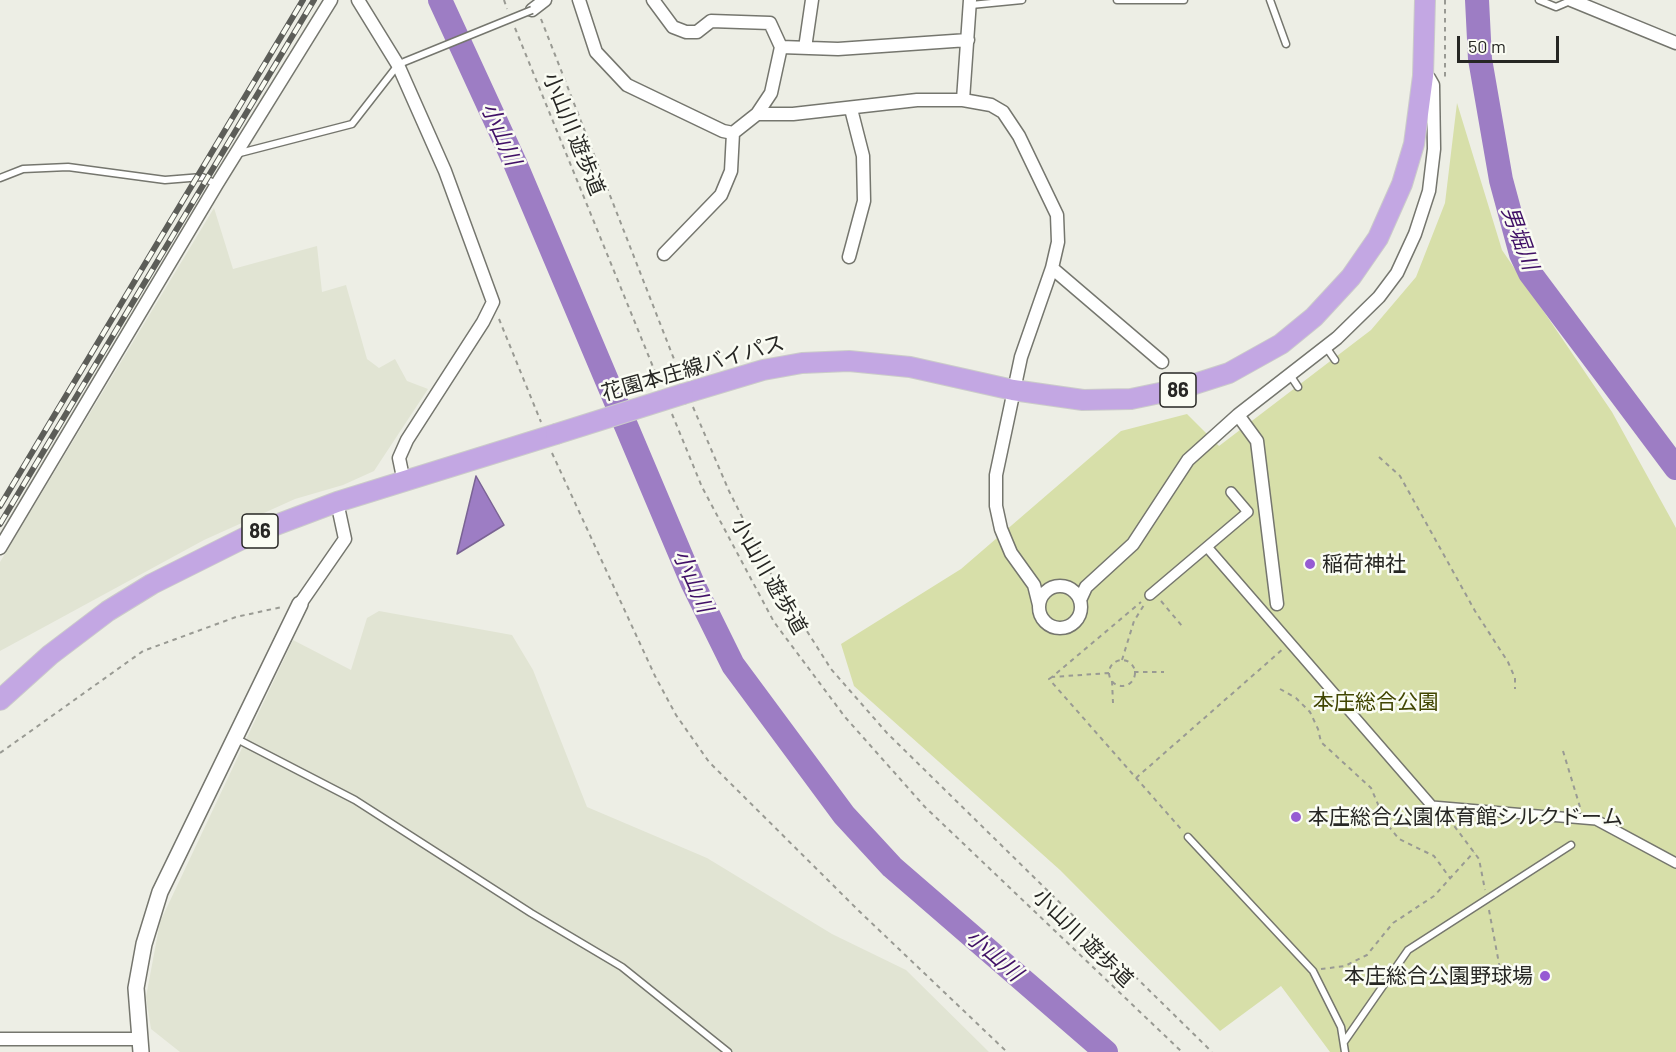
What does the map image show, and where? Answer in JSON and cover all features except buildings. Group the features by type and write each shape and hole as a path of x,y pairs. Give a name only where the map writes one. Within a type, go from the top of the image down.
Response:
{"main road":[{"name":"花園本庄線バイパス","path":"0,700 50,655 108,611 152,584 252,534 337,502 686,393 802,363 849,361 910,367 1012,390 1083,400 1131,399 1179,389 1229,373 1281,344 1314,317 1351,277 1378,238 1402,184 1414,144 1423,76 1425,0"}],"street":[{"path":"0,548 217,184 331,0"},
{"path":"358,0 401,64 445,171 492,302 483,322 406,440 399,458 404,482"},
{"path":"579,0 596,52 627,85 723,131 733,133"},
{"path":"653,0 673,27 686,32 697,32 711,21 771,23 781,47 771,93 757,114 733,133 731,171 721,195 664,254"},
{"path":"805,48 812,0"},
{"path":"1570,1 1676,43"},
{"path":"963,100 970,3"},
{"path":"781,47 838,49 968,40"},
{"path":"757,114 793,114 851,109 917,100 963,100 991,105 1004,112 1019,136 1057,215 1058,242 1052,268 1012,390 996,475 996,506 1001,529 1011,553 1034,585 1039,612 1047,624 1061,629 1078,619 1080,600 1086,586 1133,544 1188,460 1238,415 1326,347 1379,297 1396,273 1415,234 1429,191 1434,149 1432,85 1429,78 1423,76"},
{"path":"849,257 864,201 863,156 851,109"},
{"path":"1052,268 1162,362"},
{"path":"1238,415 1257,441 1277,604"},
{"path":"1151,593 1248,512 1231,492"},
{"path":"0,1039 140,1045 136,988 153,913 169,870 300,604 345,539 337,502"},
{"path":"1207,547 1432,806 1596,820 1676,863"},
{"path":"1034,585 1052,588 1066,586 1072,589 1080,600"},
{"path":"1072,589 1086,586"},
{"path":"1039,604 1046,591 1052,588"}],"lane":[{"path":"970,3 1022,0"},
{"path":"1117,0 1184,0"},
{"path":"1270,0 1286,44"},
{"path":"1539,0 1556,7 1570,1"},
{"path":"236,154 352,124 401,64 538,6"},
{"path":"0,178 23,169 68,167 165,180 202,177 217,184"},
{"path":"1326,347 1335,360"},
{"path":"1290,375 1298,387"},
{"path":"234,738 356,800 531,913 622,967 728,1052"},
{"path":"1188,837 1313,970 1341,1027 1345,1052"},
{"path":"1344,1042 1408,950 1571,845"}],"path":[{"path":"504,0 508,10"},
{"path":"538,6 697,421 772,576 831,669 887,733 1212,1052"},
{"name":"小山川 遊歩道","path":"511,19 662,388"},
{"path":"492,302 655,676 676,715 709,762 859,911 1007,1052"},
{"name":"小山川 遊歩道","path":"670,410 702,487 774,622 845,717 925,807 1182,1052"},
{"path":"1379,457 1400,476 1418,506 1475,611 1508,662 1515,678 1515,689"},
{"path":"1151,593 1182,626"},
{"path":"1113,703 1112,681 1109,674 1111,666 1122,660 1134,621 1151,593"},
{"path":"1151,593 1049,679 1188,837"},
{"path":"0,753 143,651 237,617 300,604"},
{"path":"1136,778 1290,643"},
{"path":"1112,681 1119,686 1127,684 1133,678 1134,672 1130,663 1122,660"},
{"path":"1134,672 1164,672"},
{"path":"1052,677 1109,674"},
{"path":"1280,689 1303,705 1318,729 1321,742 1371,788 1386,823 1399,839 1413,848 1434,856 1450,878"},
{"path":"1563,751 1584,819"},
{"path":"1440,807 1479,860 1485,892"},
{"path":"1313,970 1345,966 1367,955 1393,923 1434,896 1474,852"},
{"path":"1488,903 1500,969"}],"shaded area":[{"path":"214,208 233,269 317,246 322,292 346,285 367,359 379,368 395,359 407,381 428,389 374,471 343,485 295,499 204,540 0,651 0,562"},
{"path":"476,476 504,525 457,554"},
{"path":"379,611 512,635 533,670 587,807 707,858 832,934 906,970 989,1052 180,1052 151,1029 146,997 160,922 293,640 351,670 367,618"}],"green space":[{"name":"本庄総合公園","path":"1457,103 1502,250 1612,412 1676,528 1676,1052 1330,1052 1281,986 1220,1031 1060,870 854,686 841,644 961,569 1121,431 1187,414 1219,446 1371,330 1416,277 1445,203"}],"waterway":[{"name":"小山川","path":"440,0 515,163 693,584 733,665 844,815 892,867 1106,1052"},
{"name":"男堀川","path":"1477,0 1480,59 1501,180 1521,254 1530,273 1676,468"}],"railway":[{"path":"0,506 303,0"},
{"path":"0,524 314,0"}],"place":[{"name":"稲荷神社","path":"1310,564"},
{"name":"本庄総合公園体育館シルクドーム","path":"1296,817"},
{"name":"本庄総合公園野球場","path":"1545,976"}]}
